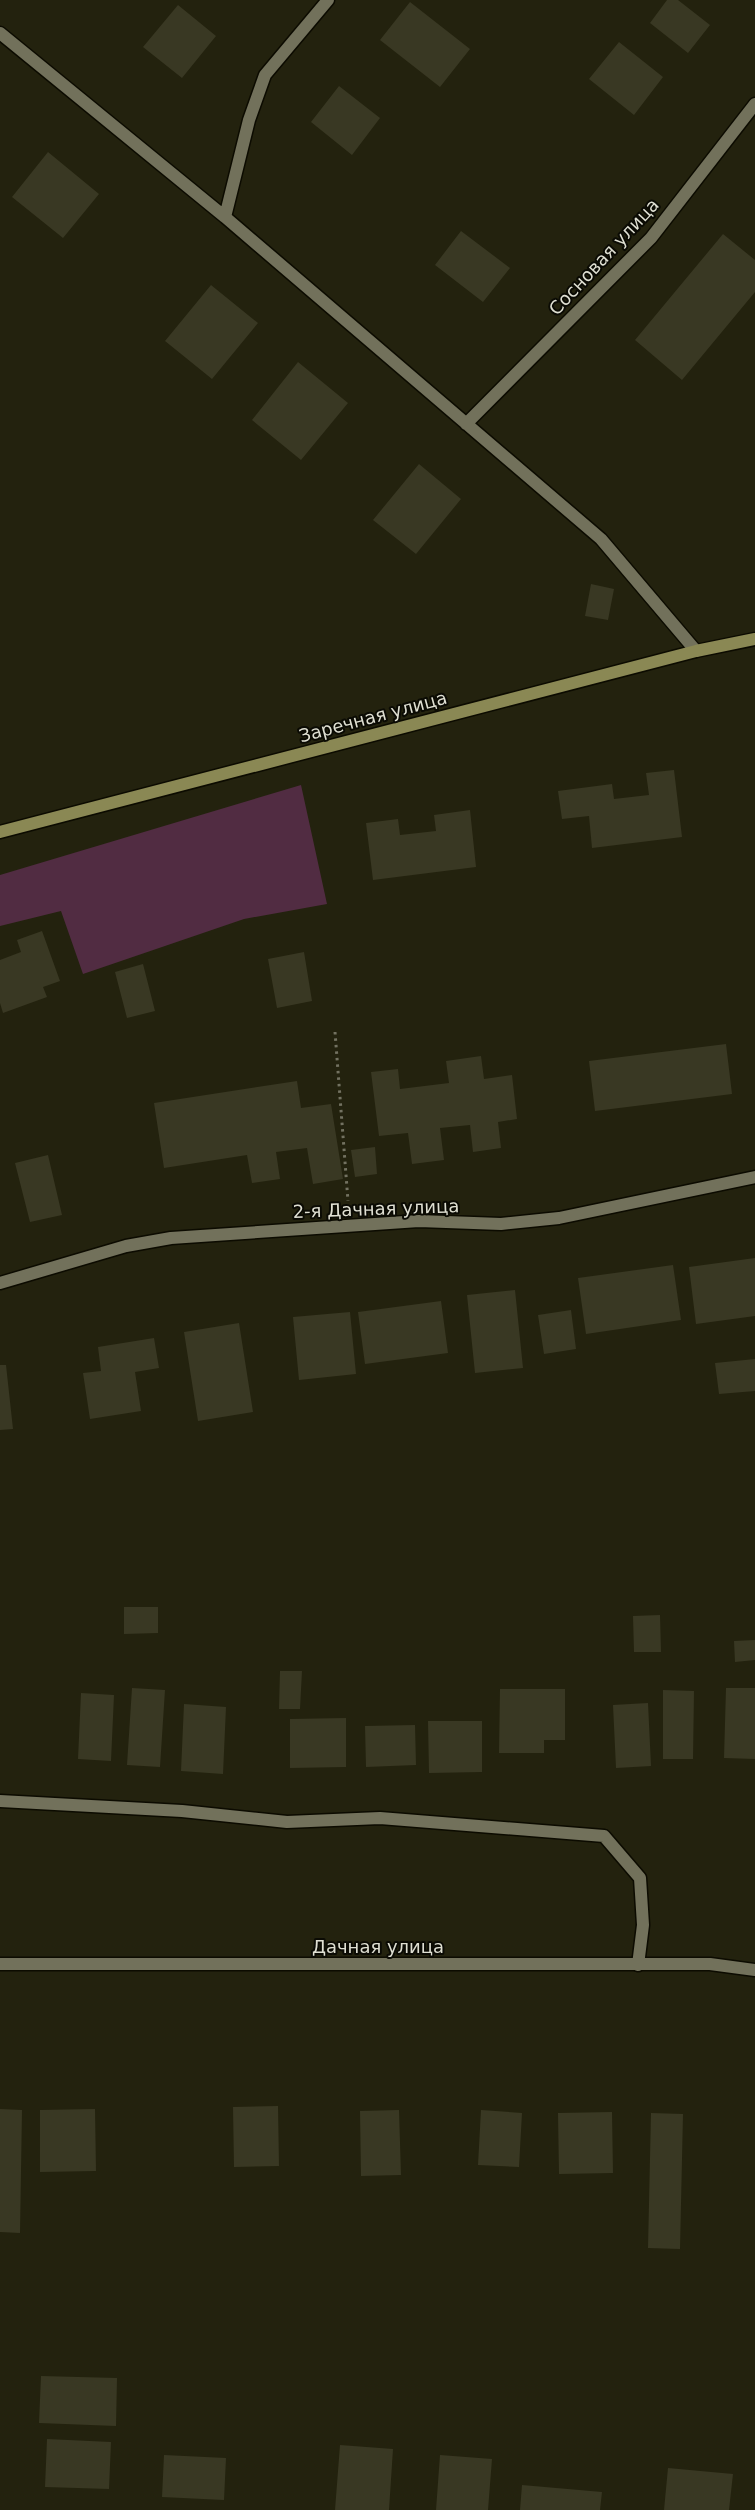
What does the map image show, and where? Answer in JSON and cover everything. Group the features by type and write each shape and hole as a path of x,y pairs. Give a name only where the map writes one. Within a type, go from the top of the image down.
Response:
{"main road":[{"name":"Заречная улица","path":"0,832 696,651 755,639"}],"street":[{"path":"225,217 248,120 265,75 328,0"},
{"path":"0,33 225,217 601,539 696,651"},
{"name":"Сосновая улица","path":"466,424 651,238 755,104"},
{"name":"2-я Дачная улица","path":"0,1283 126,1246 171,1238 419,1221 500,1224 559,1218 755,1177"},
{"path":"0,1801 182,1811 287,1822 380,1818 604,1836 640,1878 643,1925 638,1965"},
{"name":"Дачная улица","path":"0,1964 710,1964 754,1970"}],"path":[{"path":"335,1032 351,1226"}],"shaded area":[{"path":"301,785 327,904 244,919 83,974 61,911 0,926 0,875"}],"building":[{"path":"667,0 678,0 710,25 688,53 650,23"},
{"path":"410,2 470,49 440,87 380,40"},
{"path":"178,5 216,36 182,78 143,47"},
{"path":"619,42 663,77 634,115 589,79"},
{"path":"339,86 380,118 352,155 311,122"},
{"path":"48,152 99,194 63,238 12,197"},
{"path":"461,231 510,268 483,302 435,265"},
{"path":"723,234 755,260 755,292 682,380 635,340"},
{"path":"211,285 258,323 212,379 165,341"},
{"path":"298,362 348,403 301,460 252,420"},
{"path":"419,464 461,499 416,554 373,520"},
{"path":"591,584 614,589 608,620 585,616"},
{"path":"674,770 682,837 592,848 589,816 562,819 558,791 612,784 614,799 649,795 646,773"},
{"path":"470,810 476,867 373,880 366,823 398,819 400,835 436,831 434,815"},
{"path":"42,931 60,981 43,987 47,997 3,1013 0,1003 0,960 21,952 17,940"},
{"path":"304,952 312,1001 277,1008 268,959"},
{"path":"143,964 155,1011 127,1018 115,972"},
{"path":"726,1044 732,1094 595,1111 589,1061"},
{"path":"481,1056 484,1079 512,1075 517,1119 498,1122 501,1148 473,1152 470,1125 440,1128 444,1160 412,1164 408,1133 379,1136 371,1072 398,1069 400,1089 449,1083 446,1061"},
{"path":"297,1081 301,1108 331,1104 343,1179 313,1184 307,1148 276,1152 280,1179 252,1183 247,1155 164,1168 154,1103"},
{"path":"375,1147 377,1174 355,1177 351,1150"},
{"path":"48,1155 62,1215 30,1222 15,1163"},
{"path":"755,1258 755,1316 696,1324 689,1267"},
{"path":"673,1265 681,1320 586,1334 578,1278"},
{"path":"515,1290 523,1368 475,1373 467,1295"},
{"path":"441,1301 448,1353 365,1364 358,1312"},
{"path":"571,1310 576,1349 544,1354 538,1315"},
{"path":"350,1312 356,1374 299,1380 293,1317"},
{"path":"239,1323 253,1412 198,1421 184,1332"},
{"path":"154,1338 159,1368 135,1372 141,1411 90,1419 83,1373 101,1371 98,1347"},
{"path":"755,1359 755,1391 719,1394 715,1363"},
{"path":"0,1365 6,1365 13,1429 0,1430"},
{"path":"124,1607 158,1607 158,1633 124,1634"},
{"path":"660,1615 661,1652 634,1652 633,1616"},
{"path":"755,1640 755,1660 735,1662 734,1641"},
{"path":"280,1671 302,1671 300,1709 279,1709"},
{"path":"132,1688 165,1690 160,1767 127,1765"},
{"path":"726,1688 755,1688 755,1759 724,1758"},
{"path":"500,1689 565,1689 565,1740 544,1740 544,1753 499,1753"},
{"path":"663,1690 694,1691 693,1759 663,1759"},
{"path":"81,1693 114,1695 111,1761 78,1759"},
{"path":"648,1703 651,1766 616,1768 613,1705"},
{"path":"184,1704 226,1707 223,1774 181,1771"},
{"path":"346,1718 346,1767 290,1768 290,1719"},
{"path":"428,1721 482,1721 482,1772 429,1773"},
{"path":"415,1725 416,1765 366,1767 365,1726"},
{"path":"278,2106 279,2166 234,2167 233,2107"},
{"path":"0,2109 22,2110 20,2233 0,2232"},
{"path":"95,2109 96,2171 40,2172 40,2110"},
{"path":"399,2110 401,2175 361,2176 360,2111"},
{"path":"481,2110 522,2113 519,2167 478,2165"},
{"path":"612,2112 613,2173 559,2174 558,2113"},
{"path":"651,2113 683,2114 680,2249 648,2248"},
{"path":"41,2376 117,2378 116,2426 39,2423"},
{"path":"47,2439 111,2442 109,2489 45,2487"},
{"path":"340,2445 393,2449 389,2510 335,2510"},
{"path":"164,2455 226,2458 224,2500 162,2497"},
{"path":"440,2455 492,2459 488,2510 436,2510"},
{"path":"668,2468 733,2474 729,2510 664,2510"},
{"path":"522,2485 602,2492 600,2510 520,2510"}]}
